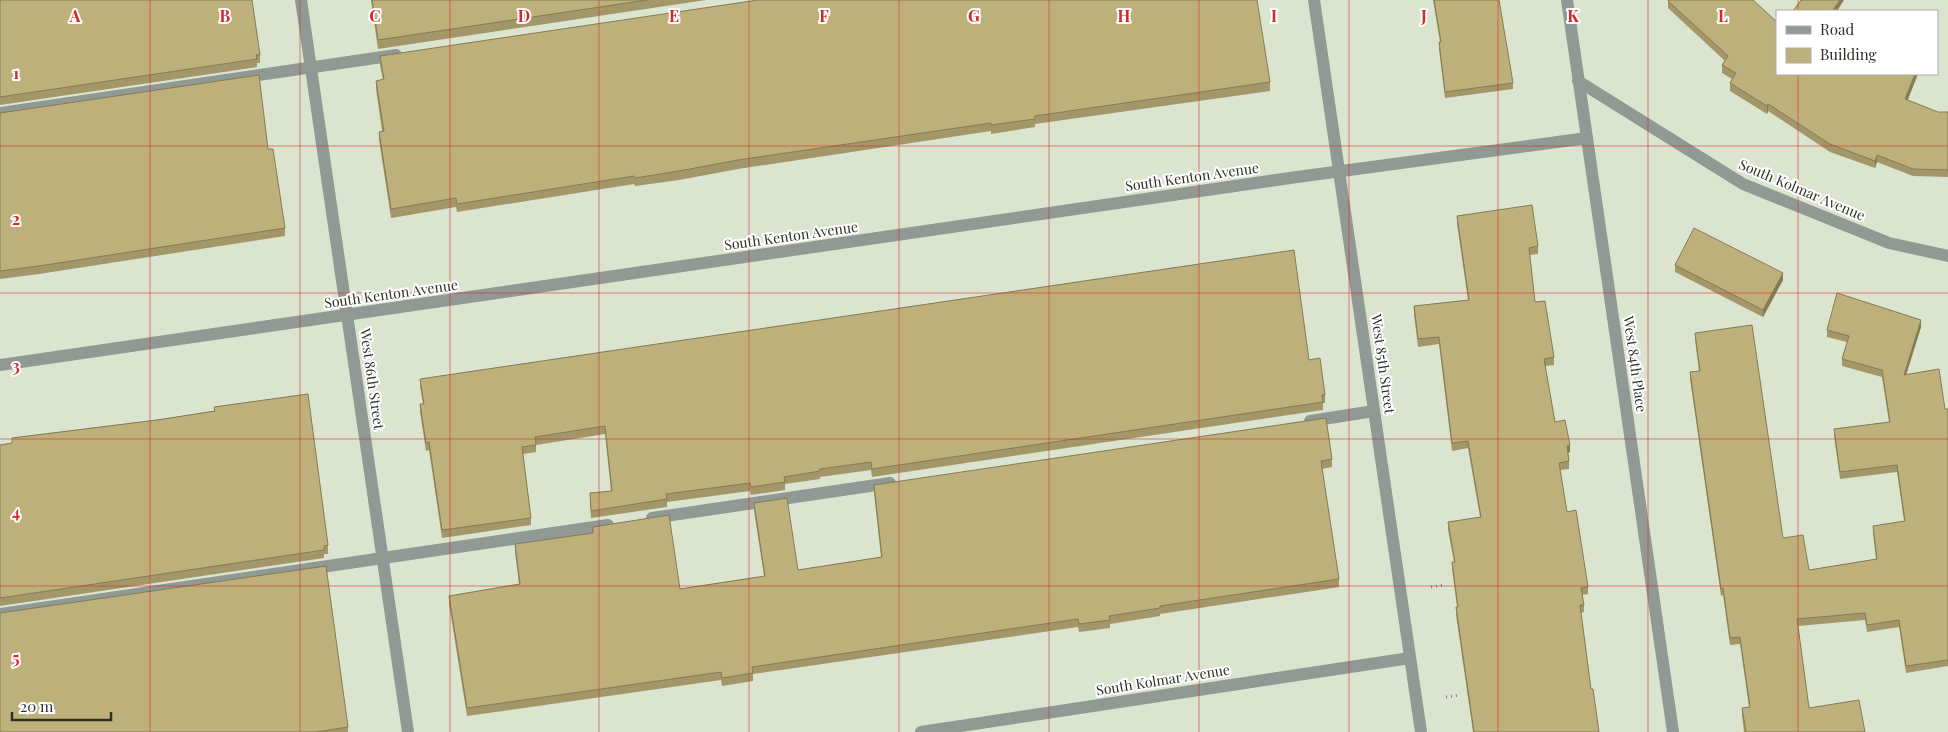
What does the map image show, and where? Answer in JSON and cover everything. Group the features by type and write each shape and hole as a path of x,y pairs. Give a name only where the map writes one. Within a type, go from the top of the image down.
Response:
{"street":[{"name":"West 86th Street","path":"301,0 408,732"},
{"name":"West 85th Street","path":"1314,0 1421,732"},
{"name":"West 84th Place","path":"1567,0 1673,732"},
{"path":"0,112 407,53"},
{"name":"South Kolmar Avenue","path":"1578,80 1743,184 1889,243 1948,256"},
{"name":"South Kenton Avenue","path":"0,366 1339,171 1587,138"},
{"path":"1293,424 1374,411"},
{"path":"0,614 900,482"},
{"name":"South Kolmar Avenue","path":"921,732 1410,658"}],"path":[{"path":"1431,587 1445,585"},
{"path":"1446,697 1460,695"}],"building":[{"path":"0,0 252,0 260,55 256,55 257,59 0,97"},
{"path":"372,0 647,0 378,40"},
{"path":"758,0 1257,0 1270,82 1035,116 1035,119 991,125 991,123 738,160 635,178 634,176 457,204 456,198 391,209 379,132 384,131 376,81 384,79 380,56"},
{"path":"1434,0 1499,0 1513,83 1445,92 1439,42 1441,42"},
{"path":"1753,0 1776,21 1776,75 1915,75 1905,99 1938,112 1948,112 1948,170 1913,169 1877,155 1875,161 1830,144 1768,104 1767,106 1730,83 1736,73 1722,65 1728,56 1668,1"},
{"path":"1801,0 1840,0 1833,10 1794,10"},
{"path":"259,75 268,149 273,149 285,228 0,271 0,113"},
{"path":"1532,205 1538,246 1529,248 1535,302 1545,301 1554,357 1544,359 1555,422 1565,420 1570,445 1567,446 1569,461 1559,463 1567,512 1576,510 1588,587 1581,588 1584,605 1580,605 1591,689 1593,689 1599,732 1474,732 1456,607 1458,607 1452,562 1455,562 1448,522 1481,517 1468,441 1452,443 1439,337 1418,339 1414,306 1469,300 1457,216"},
{"path":"1694,228 1783,273 1763,310 1675,265"},
{"path":"1294,250 1309,360 1320,358 1325,395 1322,395 1323,402 872,469 871,462 820,469 820,471 784,477 785,482 751,487 750,483 666,494 667,499 591,511 590,493 612,491 605,426 535,437 536,445 522,447 531,518 442,530 429,442 426,443 420,404 424,404 420,379"},
{"path":"1837,293 1921,320 1904,375 1939,369 1945,409 1948,409 1948,660 1906,666 1899,620 1867,625 1865,613 1797,619 1809,708 1859,700 1865,732 1746,732 1742,708 1750,707 1740,637 1730,638 1723,588 1721,589 1690,372 1700,371 1695,333 1752,325 1783,538 1803,535 1809,570 1877,559 1873,526 1905,521 1897,465 1840,472 1834,429 1890,422 1882,370 1842,359 1849,336 1827,330"},
{"path":"308,394 328,545 324,546 324,550 0,598 0,445 12,443 12,438 157,420 215,411 214,407"},
{"path":"1326,418 1332,459 1321,461 1339,579 1160,606 1160,608 1109,616 1110,620 1079,624 1078,619 752,667 753,673 722,678 721,672 467,708 449,596 520,584 515,544 593,533 593,527 669,515 680,589 765,576 754,503 787,498 798,570 882,557 874,485"},
{"path":"326,566 348,727 316,732 0,732 0,613"}]}
